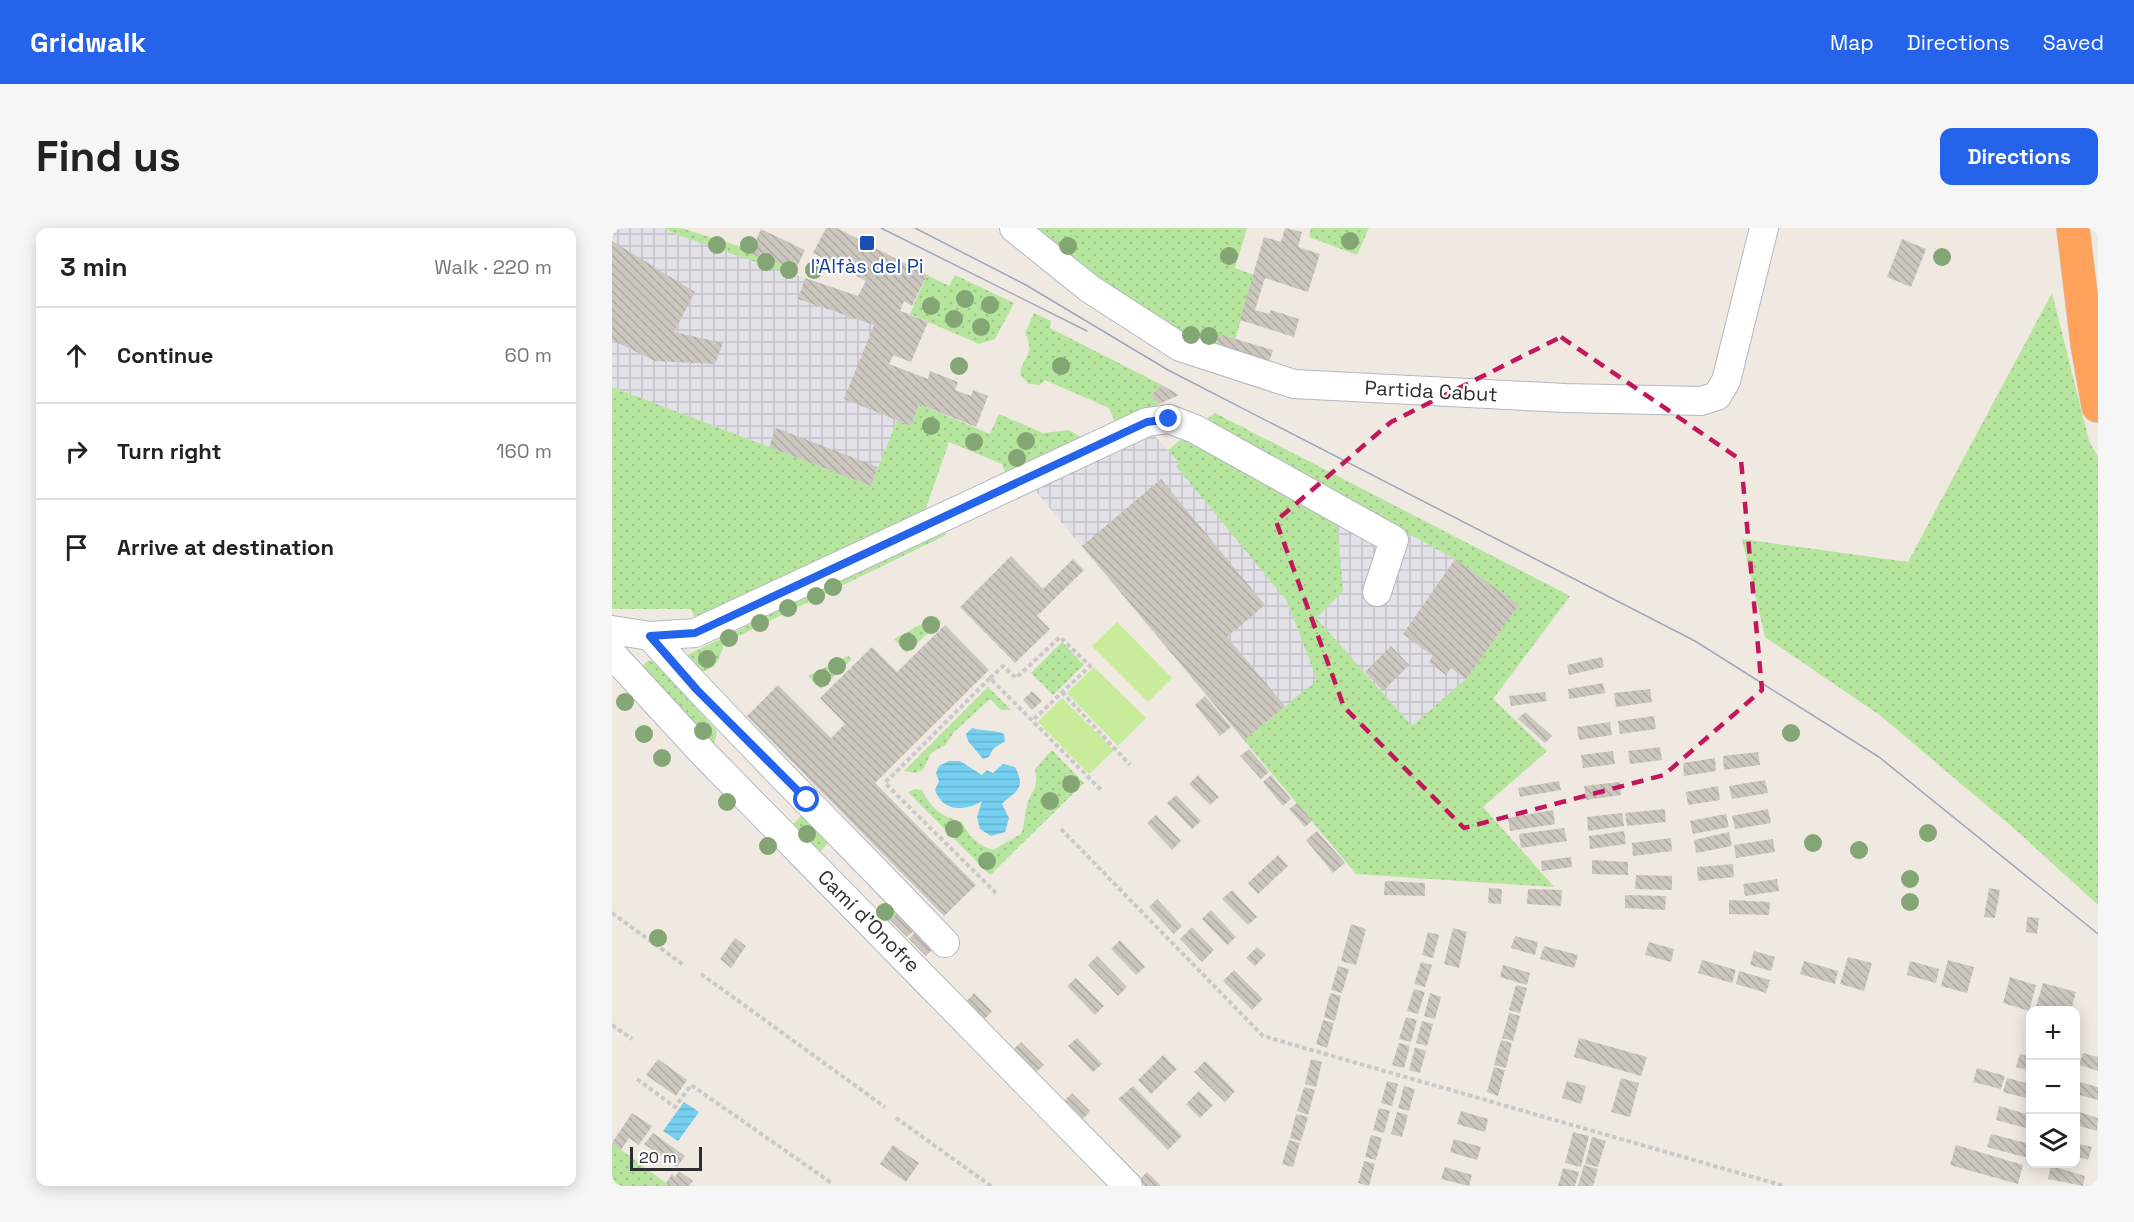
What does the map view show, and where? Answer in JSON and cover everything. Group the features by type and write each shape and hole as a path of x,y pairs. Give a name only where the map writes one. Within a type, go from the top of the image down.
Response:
{"highway":[{"path":"2073,228 2087,344 2098,406"}],"street":[{"name":"Partida Cabut","path":"1014,228 1090,290 1180,347 1294,384 1565,398 1701,401 1716,396 1726,381 1764,228"},
{"path":"612,630 650,636 695,633 1147,422 1169,419 1195,429 1394,540 1377,592"},
{"path":"650,636 697,690 844,837 945,943"},
{"name":"Camí d'Onofre","path":"612,654 703,753 1128,1186"}],"path":[{"path":"996,893 885,783 1003,666 1016,678 1060,637 1090,666 1032,721"},
{"path":"990,678 1102,791"},
{"path":"1062,692 1130,765"},
{"path":"1061,829 1263,1036 1784,1186"},
{"path":"612,913 685,966"},
{"path":"701,974 885,1107"},
{"path":"612,1025 632,1039"},
{"path":"637,1080 675,1107 691,1085 833,1184"},
{"path":"896,1118 991,1186"}],"highlighted area":[{"path":"1561,337 1741,460 1762,690 1664,775 1464,828 1344,707 1276,521 1391,422"}],"shaded area":[{"path":"612,228 665,228 675,234 910,314 871,410 897,420 871,486 612,387"},
{"path":"1215,413 1570,596 1493,699 1547,751 1483,807 1554,887 1356,874 1032,487 1151,432 1168,450"}],"green space":[{"path":"665,228 681,228 751,250 750,254 796,269 794,275 675,234"},
{"path":"1036,228 1247,228 1235,268 1254,275 1235,340 1214,352 1189,345 1055,248"},
{"path":"1311,228 1369,228 1357,255 1309,237"},
{"path":"927,275 949,286 955,275 1014,303 995,339 979,344 910,314"},
{"path":"2052,293 2089,441 2098,457 2098,905 2018,832 1881,716 1765,637 1742,539 1908,562"},
{"path":"1034,313 1051,321 1050,328 1162,385 1151,395 1159,404 1116,424 1109,408 1045,380 1040,385 1029,384 1020,375 1029,350 1025,333"},
{"path":"612,387 871,486 897,420 911,426 919,404 990,434 999,414 1043,433 1069,430 1084,439 1006,475 1002,464 949,442 925,511 695,618 691,609 612,609"},
{"path":"1215,413 1570,596 1493,699 1547,751 1483,807 1554,887 1356,874 1244,740 1317,680 1287,601 1176,466 1179,463 1168,450 1188,434 1337,521 1343,591 1316,618 1412,726 1466,679 1519,605 1455,559 1203,422"},
{"path":"944,530 946,535 724,643 717,662 707,670 701,672 685,656"},
{"path":"936,616 941,622 906,653 894,639"},
{"path":"1117,622 1172,678 1148,702 1092,646"},
{"path":"1062,642 1084,665 1053,695 1031,673"},
{"path":"848,656 852,659 821,689 808,676"},
{"path":"649,660 654,662 717,731 714,746 792,825 803,814 829,842 819,853 875,910 887,901 898,912 882,927 640,668"},
{"path":"1094,667 1146,718 1118,746 1067,693"},
{"path":"988,687 1011,710 1001,710 990,699 955,731 945,745 931,753 923,770 915,773 904,771"},
{"path":"1062,698 1114,750 1089,774 1038,722"},
{"path":"1052,750 1084,783 990,875 908,792 915,789 922,790 938,811 962,822 974,840 993,850 1021,834 1026,809 1035,787 1035,769"},
{"path":"612,1143 670,1186 612,1186"}],"water":[{"path":"972,728 1004,734 1005,741 993,749 989,757 983,759 968,741 966,734"},
{"path":"949,761 960,761 982,775 987,770 993,773 1003,764 1015,767 1020,785 1015,793 1002,804 1009,818 1005,832 991,836 980,829 977,817 982,801 962,808 943,803 935,790 939,781 936,773 939,766"},
{"path":"684,1102 699,1112 678,1141 663,1131"}],"building":[{"path":"826,228 837,228 927,275 912,306 904,301 900,311 928,322 911,362 893,355 889,364 928,379 930,371 958,382 955,390 971,396 973,390 988,396 976,427 919,404 911,426 844,399 874,325 798,299 805,278 858,296 866,281 813,253"},
{"path":"1285,228 1302,232 1298,247 1320,254 1308,292 1265,278 1255,310 1269,314 1271,310 1299,319 1294,337 1240,320 1264,237 1281,242"},
{"path":"761,229 805,250 796,269 750,254"},
{"path":"1902,239 1926,249 1911,287 1887,277"},
{"path":"612,241 695,292 674,332 723,343 715,364 655,361 612,340"},
{"path":"1219,334 1273,350 1268,365 1214,352"},
{"path":"1162,385 1179,395 1159,404 1151,395"},
{"path":"776,428 878,467 871,486 769,447"},
{"path":"1161,479 1265,605 1227,637 1285,706 1244,740 1082,546"},
{"path":"1011,556 1043,589 1073,559 1084,570 1037,616 1050,629 1015,663 960,607"},
{"path":"1455,559 1519,605 1466,679 1451,668 1446,675 1429,662 1433,656 1403,634"},
{"path":"945,625 989,670 875,783 976,885 944,916 747,716 778,685 831,738 845,724 820,698 872,647 897,672"},
{"path":"1391,646 1409,665 1383,691 1365,672"},
{"path":"1602,657 1604,667 1569,675 1567,665"},
{"path":"1603,683 1605,693 1569,699 1568,689"},
{"path":"1650,689 1652,702 1616,707 1614,693"},
{"path":"1032,691 1042,701 1032,710 1023,700"},
{"path":"1545,692 1547,701 1511,706 1509,696"},
{"path":"1205,696 1231,727 1220,736 1195,705"},
{"path":"1525,712 1552,736 1545,743 1518,719"},
{"path":"1654,716 1656,729 1620,734 1618,721"},
{"path":"1610,722 1612,735 1579,740 1577,727"},
{"path":"1660,747 1662,760 1630,764 1628,751"},
{"path":"1249,749 1269,772 1261,779 1240,756"},
{"path":"1613,751 1615,764 1583,768 1581,755"},
{"path":"1758,752 1760,765 1724,770 1723,756"},
{"path":"1715,758 1716,771 1684,776 1683,763"},
{"path":"1198,775 1219,797 1210,805 1189,784"},
{"path":"1271,775 1291,799 1283,806 1263,782"},
{"path":"1765,780 1768,793 1732,799 1729,786"},
{"path":"1559,781 1561,790 1520,797 1518,788"},
{"path":"1620,782 1621,795 1586,800 1584,786"},
{"path":"1718,786 1720,800 1688,805 1686,792"},
{"path":"1176,795 1201,821 1192,829 1167,803"},
{"path":"1297,803 1312,821 1305,827 1289,809"},
{"path":"1665,809 1666,822 1627,826 1625,813"},
{"path":"1768,809 1771,823 1735,829 1732,816"},
{"path":"1553,810 1555,824 1510,831 1508,818"},
{"path":"1622,813 1624,826 1588,831 1587,817"},
{"path":"1726,814 1729,827 1693,834 1690,821"},
{"path":"1156,815 1181,841 1172,850 1147,823"},
{"path":"1564,828 1567,841 1521,848 1519,834"},
{"path":"1317,831 1345,863 1333,873 1306,840"},
{"path":"1624,831 1626,844 1590,849 1589,836"},
{"path":"1729,832 1732,846 1696,853 1694,840"},
{"path":"1671,838 1672,851 1633,856 1632,843"},
{"path":"1773,839 1775,852 1736,858 1734,845"},
{"path":"1278,855 1288,866 1258,894 1248,883"},
{"path":"1571,857 1572,867 1542,871 1541,861"},
{"path":"1592,860 1628,862 1628,875 1592,874"},
{"path":"1733,864 1734,877 1698,881 1697,867"},
{"path":"1636,875 1672,876 1672,890 1635,889"},
{"path":"1777,879 1779,891 1745,896 1743,884"},
{"path":"1385,881 1425,883 1425,896 1384,895"},
{"path":"1489,888 1502,889 1501,904 1488,903"},
{"path":"1989,888 2000,890 1995,918 1984,917"},
{"path":"1528,889 1562,890 1561,906 1527,904"},
{"path":"1232,890 1257,917 1248,925 1222,899"},
{"path":"1625,895 1666,896 1665,910 1625,908"},
{"path":"1157,899 1182,926 1174,934 1149,907"},
{"path":"1729,900 1770,902 1769,915 1729,914"},
{"path":"1211,910 1236,937 1227,945 1202,919"},
{"path":"898,912 915,930 907,937 890,920"},
{"path":"2027,917 2039,918 2037,934 2026,932"},
{"path":"1351,924 1366,929 1356,965 1341,961"},
{"path":"1192,927 1214,950 1202,962 1180,939"},
{"path":"1453,928 1467,932 1459,968 1444,964"},
{"path":"916,931 933,949 926,956 909,939"},
{"path":"1428,932 1439,935 1433,958 1422,955"},
{"path":"1515,936 1538,942 1535,955 1511,948"},
{"path":"735,938 746,946 731,968 720,959"},
{"path":"1120,940 1145,967 1136,975 1111,949"},
{"path":"1649,942 1674,949 1671,962 1645,955"},
{"path":"1544,946 1578,955 1574,968 1540,959"},
{"path":"1257,947 1266,955 1255,966 1246,958"},
{"path":"1754,951 1775,957 1771,971 1750,965"},
{"path":"1097,956 1127,987 1118,996 1088,965"},
{"path":"1848,957 1872,963 1864,991 1840,984"},
{"path":"1702,960 1736,970 1732,983 1698,973"},
{"path":"1948,960 1974,967 1967,993 1941,986"},
{"path":"1804,961 1838,971 1835,984 1800,974"},
{"path":"1910,961 1939,969 1936,983 1907,975"},
{"path":"1421,962 1432,965 1425,987 1414,984"},
{"path":"1503,965 1530,973 1527,985 1500,977"},
{"path":"1338,966 1349,969 1342,993 1331,990"},
{"path":"1234,970 1263,999 1252,1010 1223,981"},
{"path":"1739,971 1770,980 1766,993 1736,984"},
{"path":"2010,977 2036,985 2030,1006 2026,1006 2026,1010 2003,1003"},
{"path":"1076,978 1104,1006 1095,1015 1067,986"},
{"path":"2043,983 2076,992 2072,1006 2036,1006"},
{"path":"1516,985 1527,988 1520,1013 1509,1010"},
{"path":"1414,989 1425,992 1418,1014 1407,1011"},
{"path":"974,993 992,1011 983,1021 965,1003"},
{"path":"1330,993 1341,996 1335,1021 1324,1017"},
{"path":"1430,993 1441,997 1435,1019 1424,1016"},
{"path":"1509,1013 1520,1016 1513,1041 1502,1038"},
{"path":"1406,1017 1417,1020 1411,1042 1399,1039"},
{"path":"1323,1020 1334,1023 1327,1048 1316,1044"},
{"path":"1422,1021 1433,1024 1427,1046 1416,1043"},
{"path":"1077,1038 1102,1064 1093,1072 1068,1046"},
{"path":"1579,1038 1647,1057 1641,1076 1574,1057"},
{"path":"1501,1040 1512,1043 1506,1068 1494,1065"},
{"path":"1021,1042 1044,1065 1034,1074 1012,1051"},
{"path":"1399,1043 1410,1046 1404,1068 1392,1065"},
{"path":"1415,1047 1426,1051 1420,1073 1409,1070"},
{"path":"2083,1053 2098,1057 2098,1071 2080,1065"},
{"path":"2020,1054 2026,1056 2026,1070 2016,1067"},
{"path":"1163,1055 1177,1069 1151,1094 1138,1080"},
{"path":"658,1059 687,1080 676,1096 646,1075"},
{"path":"1311,1059 1322,1062 1316,1087 1305,1084"},
{"path":"1205,1061 1235,1091 1225,1102 1194,1072"},
{"path":"1494,1067 1505,1070 1498,1096 1487,1092"},
{"path":"1977,1068 2005,1076 2001,1089 1973,1082"},
{"path":"1621,1078 1639,1083 1630,1117 1611,1112"},
{"path":"2007,1078 2026,1083 2026,1098 2003,1092"},
{"path":"1387,1081 1398,1084 1392,1106 1381,1103"},
{"path":"1567,1081 1586,1086 1581,1104 1562,1098"},
{"path":"2080,1082 2098,1087 2098,1100 2080,1095"},
{"path":"1133,1086 1182,1136 1168,1150 1118,1099"},
{"path":"1404,1086 1415,1089 1409,1111 1398,1108"},
{"path":"1304,1087 1315,1090 1308,1115 1297,1111"},
{"path":"1199,1091 1213,1105 1200,1118 1186,1104"},
{"path":"1072,1093 1090,1111 1081,1121 1062,1103"},
{"path":"1999,1106 2026,1114 2026,1128 1996,1120"},
{"path":"1379,1108 1390,1111 1384,1133 1373,1130"},
{"path":"1461,1111 1488,1119 1485,1132 1457,1124"},
{"path":"1397,1112 1408,1115 1402,1137 1391,1134"},
{"path":"2080,1112 2098,1118 2097,1131 2080,1126"},
{"path":"632,1113 652,1126 639,1145 629,1138 621,1150 612,1143"},
{"path":"1296,1114 1308,1117 1301,1141 1290,1138"},
{"path":"1573,1132 1589,1136 1581,1167 1565,1163"},
{"path":"653,1133 685,1156 677,1167 644,1144"},
{"path":"1991,1134 2026,1143 2026,1157 1987,1147"},
{"path":"1371,1135 1382,1138 1376,1160 1365,1157"},
{"path":"1592,1137 1606,1141 1598,1167 1585,1164"},
{"path":"1454,1139 1481,1147 1477,1160 1450,1152"},
{"path":"1289,1140 1300,1143 1293,1167 1282,1164"},
{"path":"2080,1144 2092,1147 2088,1160 2080,1157"},
{"path":"893,1145 919,1163 906,1182 880,1164"},
{"path":"1956,1145 2023,1165 2018,1184 1950,1165"},
{"path":"1364,1161 1375,1164 1369,1186 1358,1183"},
{"path":"1584,1165 1598,1169 1593,1186 1578,1186"},
{"path":"1445,1167 1472,1175 1469,1186 1441,1179"},
{"path":"1563,1168 1579,1172 1575,1186 1558,1186"},
{"path":"2051,1168 2085,1176 2083,1186 2048,1179"},
{"path":"679,1171 693,1181 689,1186 670,1186 666,1183 672,1174 675,1177"},
{"path":"1147,1172 1161,1186 1145,1186 1139,1180"}],"tram line":[{"path":"881,228 1087,331"},
{"path":"915,228 1026,285 1168,370 1695,641 1879,757 2098,934"}],"place":[{"name":"l'Alfàs del Pi","path":"867,243"}],"route":[{"path":"807,800 697,690 650,636 695,633 1147,422 1169,419"}]}
